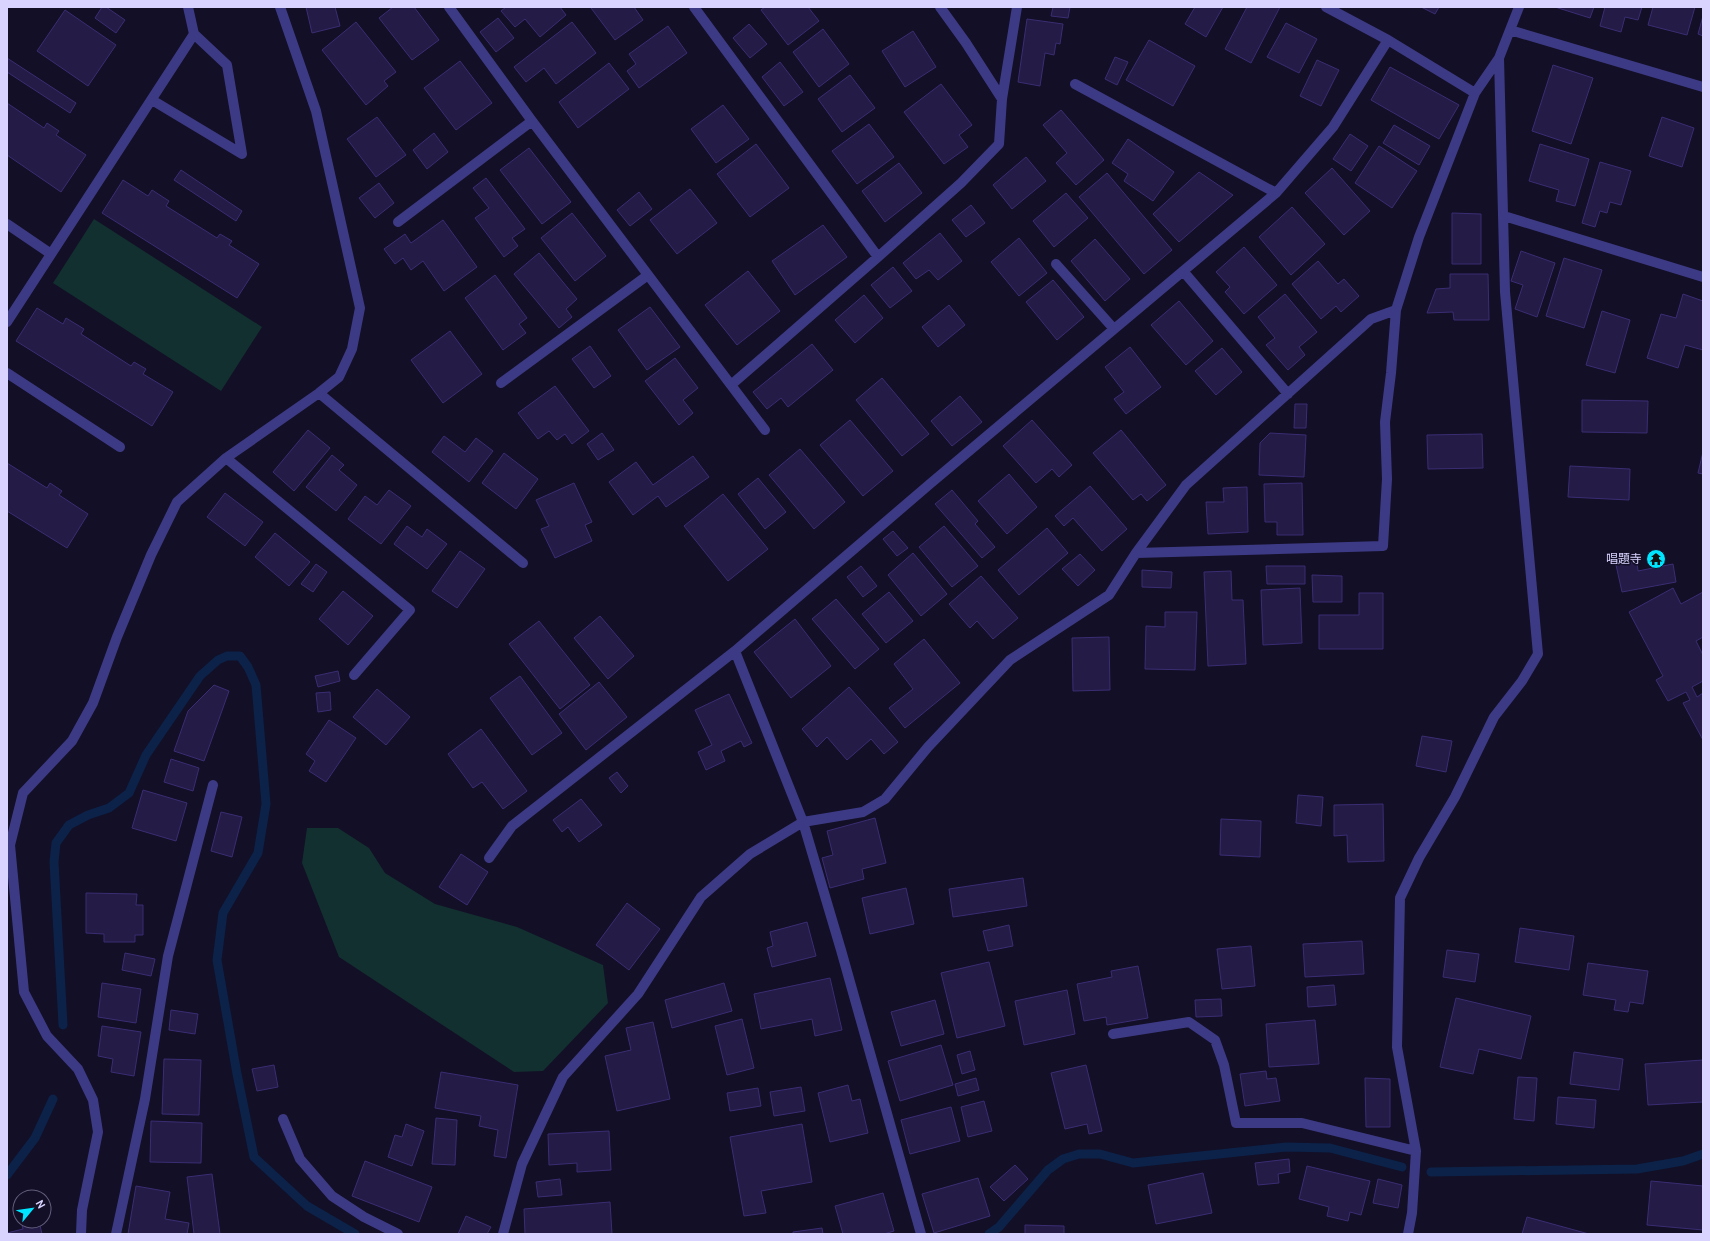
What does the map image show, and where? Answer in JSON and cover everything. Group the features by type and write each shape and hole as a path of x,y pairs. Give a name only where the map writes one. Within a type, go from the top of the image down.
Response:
{"street":[{"path":"152,100 242,154 227,65 194,34 188,7"},
{"path":"81,1234 82,1210 98,1132 93,1100 78,1069 47,1036 24,992 10,845 23,793 72,741 93,703 117,637 145,569 177,502 226,458 319,394 339,377 352,349 360,308 316,111 280,7"},
{"path":"449,7 532,121 765,430"},
{"path":"694,7 878,258"},
{"path":"940,7 966,43 1002,99"},
{"path":"731,385 878,258 961,183 999,144 1002,99 1017,7"},
{"path":"1326,7 1388,40 1475,93"},
{"path":"1136,553 1383,546 1387,479 1385,422 1396,310 1419,237 1475,93 1499,58 1519,7"},
{"path":"1510,30 1703,87"},
{"path":"7,322 194,34"},
{"path":"489,858 512,826 735,651 931,482 1276,193 1333,127 1388,40"},
{"path":"1408,1234 1412,1213 1416,1151 1397,1047 1400,898 1419,858 1455,797 1494,716 1522,681 1538,654 1505,292 1499,58"},
{"path":"1075,84 1276,193"},
{"path":"398,222 532,121"},
{"path":"1504,216 1703,277"},
{"path":"7,224 51,254"},
{"path":"1056,264 1114,329"},
{"path":"1183,271 1288,394"},
{"path":"501,383 648,275"},
{"path":"503,1234 522,1164 563,1077 638,994 701,897 750,854 803,822 863,812 885,800 928,747 1010,660 1109,595 1136,553 1186,485 1371,319 1396,310"},
{"path":"7,373 120,447"},
{"path":"319,394 523,563"},
{"path":"226,458 410,610 354,675"},
{"path":"735,651 803,822 922,1234"},
{"path":"116,1234 145,1098 168,956 213,785"},
{"path":"1113,1034 1189,1022 1216,1040 1224,1065 1236,1123 1302,1123 1416,1151"},
{"path":"283,1119 300,1159 332,1196 364,1217 398,1234"}],"green space":[{"path":"94,219 262,327 221,391 53,283"},
{"path":"307,828 338,828 369,848 385,873 435,904 517,927 603,965 608,1003 543,1071 514,1072 339,957 302,863"}],"building":[{"path":"102,7 106,7 125,20 116,33 95,18"},
{"path":"306,7 335,7 340,26 312,33"},
{"path":"393,7 414,7 439,40 412,60 379,18"},
{"path":"506,7 560,7 566,15 540,37 525,19 515,27 501,11"},
{"path":"634,7 643,20 615,40 591,8"},
{"path":"765,7 808,7 819,21 788,45 761,10"},
{"path":"1053,7 1070,7 1068,18 1051,16"},
{"path":"1195,7 1223,7 1206,37 1185,24"},
{"path":"1247,7 1280,7 1251,63 1225,49"},
{"path":"1421,7 1439,7 1435,14"},
{"path":"1555,7 1594,7 1590,18"},
{"path":"1605,7 1642,7 1638,20 1625,17 1621,32 1600,26"},
{"path":"1653,7 1695,7 1687,35 1648,25"},
{"path":"65,10 116,45 88,86 37,51"},
{"path":"1703,16 1703,36 1698,34"},
{"path":"498,18 514,38 496,52 480,32"},
{"path":"1027,19 1063,24 1060,44 1056,43 1054,55 1045,53 1040,86 1018,82"},
{"path":"356,22 396,72 384,81 388,86 366,105 322,50"},
{"path":"572,22 596,53 556,84 544,68 526,82 514,67"},
{"path":"1286,23 1317,39 1299,73 1267,57"},
{"path":"749,24 767,44 750,58 733,38"},
{"path":"668,26 687,53 639,88 627,71 636,64 629,54"},
{"path":"823,29 849,64 819,87 793,52"},
{"path":"913,31 936,67 905,87 882,51"},
{"path":"1149,40 1195,66 1173,106 1126,80"},
{"path":"1115,57 1128,62 1117,85 1105,79"},
{"path":"7,58 76,103 70,113 7,72"},
{"path":"1317,60 1339,70 1321,106 1300,96"},
{"path":"460,61 492,103 456,130 424,88"},
{"path":"780,62 803,92 784,106 762,77"},
{"path":"609,63 629,89 578,128 559,102"},
{"path":"1553,65 1593,78 1571,144 1532,131"},
{"path":"1390,67 1459,105 1439,139 1371,100"},
{"path":"850,75 875,108 842,132 818,99"},
{"path":"941,84 972,125 959,135 968,147 944,164 904,112"},
{"path":"7,103 44,128 47,123 59,131 56,135 86,155 61,192 7,155"},
{"path":"723,105 749,139 716,163 691,129"},
{"path":"1061,110 1104,160 1076,185 1056,163 1067,153 1043,125"},
{"path":"377,117 406,155 376,177 347,139"},
{"path":"1662,117 1694,128 1682,167 1649,156"},
{"path":"869,124 894,157 857,184 832,151"},
{"path":"1394,125 1430,146 1419,165 1383,143"},
{"path":"434,133 448,152 427,169 413,150"},
{"path":"1350,134 1368,146 1351,171 1333,159"},
{"path":"1128,139 1174,172 1153,201 1124,181 1128,174 1112,163"},
{"path":"756,144 789,188 750,217 717,174"},
{"path":"1540,144 1589,159 1575,206 1556,201 1559,190 1529,181"},
{"path":"1379,146 1417,171 1392,208 1355,183"},
{"path":"529,148 571,202 542,224 500,170"},
{"path":"1026,157 1046,181 1012,209 993,185"},
{"path":"1600,162 1631,171 1621,205 1610,202 1607,213 1600,211 1595,227 1582,223"},
{"path":"899,163 922,193 885,222 862,191"},
{"path":"1332,168 1370,211 1344,235 1305,193"},
{"path":"181,170 242,211 236,221 174,180"},
{"path":"1199,172 1233,195 1179,242 1153,214"},
{"path":"1107,173 1172,250 1144,274 1079,197"},
{"path":"486,178 525,229 512,238 518,246 504,257 475,218 489,208 473,188"},
{"path":"123,180 148,196 152,190 169,201 166,206 217,238 220,234 232,241 229,245 259,264 237,298 102,213"},
{"path":"379,183 394,203 375,218 359,198"},
{"path":"690,189 717,223 677,254 650,220"},
{"path":"639,192 652,209 630,226 617,210"},
{"path":"1066,193 1088,218 1054,247 1033,221"},
{"path":"971,205 985,223 966,237 952,220"},
{"path":"1292,207 1325,244 1291,275 1259,237"},
{"path":"572,213 606,256 575,281 541,238"},
{"path":"1452,213 1481,214 1481,264 1452,264"},
{"path":"443,220 477,267 444,291 423,261 411,270 403,258 395,264 384,249 405,234 411,243"},
{"path":"823,225 847,257 795,295 772,261"},
{"path":"940,233 962,261 938,280 929,270 916,279 903,263"},
{"path":"1019,238 1047,273 1019,296 991,262"},
{"path":"1095,239 1130,279 1105,301 1071,261"},
{"path":"1244,247 1277,285 1244,314 1225,292 1230,287 1216,272"},
{"path":"1521,251 1555,263 1537,317 1515,309 1523,285 1511,281"},
{"path":"539,253 577,299 566,309 572,317 559,328 514,274"},
{"path":"1564,258 1602,270 1584,328 1546,316"},
{"path":"1318,261 1338,284 1344,279 1359,296 1341,312 1336,306 1321,319 1292,284"},
{"path":"893,267 912,291 890,308 871,285"},
{"path":"748,271 780,311 737,345 705,305"},
{"path":"1450,274 1488,274 1489,320 1454,320 1453,312 1427,313 1436,289 1450,288"},
{"path":"495,275 527,318 519,324 526,333 503,350 465,298"},
{"path":"1053,280 1084,317 1057,340 1026,302"},
{"path":"1285,294 1317,332 1299,347 1305,355 1288,370 1266,345 1275,338 1258,317"},
{"path":"1683,294 1703,301 1703,350 1685,345 1678,368 1647,358 1661,314 1676,318"},
{"path":"864,295 883,318 855,343 835,320"},
{"path":"1179,301 1213,341 1186,365 1151,325"},
{"path":"949,305 965,325 938,347 922,327"},
{"path":"650,307 680,347 647,370 618,330"},
{"path":"37,308 63,324 66,318 84,329 81,334 131,366 134,362 146,369 143,374 173,392 152,426 16,341"},
{"path":"1602,311 1630,320 1615,373 1586,365"},
{"path":"450,331 482,374 443,403 411,360"},
{"path":"812,344 833,370 788,407 781,398 767,409 753,392"},
{"path":"590,346 611,376 594,388 572,359"},
{"path":"1130,347 1161,387 1126,414 1114,399 1124,392 1105,367"},
{"path":"1222,348 1242,372 1216,395 1195,371"},
{"path":"675,358 698,388 683,400 693,413 679,425 645,381"},
{"path":"882,378 929,434 902,456 856,400"},
{"path":"555,386 589,431 572,444 565,434 557,440 549,431 538,439 518,413"},
{"path":"960,396 982,422 952,446 931,421"},
{"path":"1582,400 1648,401 1647,433 1582,432"},
{"path":"1295,404 1307,404 1306,428 1294,428"},
{"path":"850,420 893,471 863,496 820,445"},
{"path":"1032,420 1072,465 1059,477 1052,469 1036,483 1003,446"},
{"path":"308,430 330,448 294,491 273,472"},
{"path":"1121,430 1166,485 1147,501 1141,494 1133,500 1093,453"},
{"path":"602,433 614,450 598,460 587,444"},
{"path":"1270,433 1306,435 1304,477 1259,475 1260,443"},
{"path":"1482,434 1483,468 1428,469 1427,435"},
{"path":"444,436 465,452 476,438 493,451 469,482 432,452"},
{"path":"800,449 845,502 814,529 769,475"},
{"path":"1703,452 1703,474 1698,473"},
{"path":"504,453 538,479 516,509 482,483"},
{"path":"332,455 344,465 339,470 357,485 336,511 306,487"},
{"path":"693,456 709,477 666,507 658,496 633,515 609,482 636,462 653,485"},
{"path":"7,463 47,488 50,483 62,491 59,495 88,514 67,548 7,511"},
{"path":"1570,466 1630,469 1629,500 1568,497"},
{"path":"1009,474 1037,507 1007,534 978,501"},
{"path":"758,478 786,512 765,529 738,494"},
{"path":"574,483 592,522 585,525 592,541 555,558 541,529 549,526 536,500"},
{"path":"1302,483 1303,535 1277,535 1277,522 1265,522 1264,484"},
{"path":"1090,486 1127,529 1102,551 1073,518 1064,526 1055,516"},
{"path":"1247,487 1248,532 1208,534 1206,502 1224,502 1223,488"},
{"path":"389,490 411,506 381,544 348,519 365,496 377,505"},
{"path":"952,490 978,521 975,524 995,547 982,558 935,504"},
{"path":"225,493 263,522 245,546 207,517"},
{"path":"723,494 768,549 728,581 684,526"},
{"path":"407,526 422,537 427,529 447,544 427,569 394,544"},
{"path":"944,526 978,566 952,587 919,547"},
{"path":"1047,528 1068,553 1019,595 998,570"},
{"path":"893,531 908,548 897,556 883,539"},
{"path":"275,533 310,562 289,586 255,557"},
{"path":"460,551 485,569 457,608 432,591"},
{"path":"913,553 947,594 921,616 888,575"},
{"path":"1080,554 1095,570 1078,586 1062,569"},
{"path":"1637,562 1638,571 1673,564 1676,582 1622,592 1616,565"},
{"path":"316,564 327,572 313,592 301,584"},
{"path":"861,566 877,586 863,597 847,577"},
{"path":"1266,566 1305,566 1305,584 1267,584"},
{"path":"1142,570 1172,572 1171,588 1142,587"},
{"path":"1231,571 1232,600 1243,600 1246,664 1208,666 1204,572"},
{"path":"1312,575 1342,576 1342,602 1313,602"},
{"path":"981,576 1018,618 993,639 977,621 970,628 949,604"},
{"path":"1300,588 1302,643 1263,645 1261,590"},
{"path":"1673,588 1681,604 1703,592 1703,637 1696,641 1703,655 1703,681 1692,687 1697,697 1703,693 1703,740 1683,703 1690,700 1686,692 1668,701 1656,680 1663,676 1629,612"},
{"path":"343,591 373,616 348,645 319,619"},
{"path":"889,592 913,621 886,643 862,614"},
{"path":"1359,593 1383,593 1383,649 1319,649 1319,615 1359,615"},
{"path":"836,599 879,649 855,669 812,619"},
{"path":"1165,612 1197,612 1195,670 1145,669 1146,626 1165,627"},
{"path":"600,616 634,656 608,679 574,638"},
{"path":"795,619 831,666 791,698 754,652"},
{"path":"539,621 590,685 560,709 509,644"},
{"path":"1109,637 1110,690 1073,691 1072,638"},
{"path":"924,639 960,683 905,728 889,708 913,689 894,664"},
{"path":"338,671 340,681 318,687 315,676"},
{"path":"520,676 562,733 532,755 490,698"},
{"path":"599,682 627,717 586,750 559,714"},
{"path":"214,685 229,691 204,761 174,751 188,711"},
{"path":"849,687 898,742 884,754 871,739 847,760 827,737 817,747 802,729"},
{"path":"377,689 410,717 386,745 353,717"},
{"path":"330,692 331,710 318,712 316,693"},
{"path":"729,694 752,743 744,747 741,741 721,751 725,761 706,770 698,752 712,745 695,710"},
{"path":"329,720 356,738 326,782 309,771 315,761 306,754"},
{"path":"481,729 527,791 503,809 482,782 473,788 448,754"},
{"path":"1422,736 1452,741 1446,772 1416,766"},
{"path":"171,759 199,768 193,791 164,782"},
{"path":"617,772 628,786 621,793 609,778"},
{"path":"143,790 187,803 176,841 132,828"},
{"path":"1298,795 1323,797 1321,826 1296,823"},
{"path":"581,799 602,825 579,842 568,827 562,832 553,820"},
{"path":"1383,804 1384,861 1348,862 1347,835 1334,836 1334,805"},
{"path":"221,812 242,817 232,857 211,851"},
{"path":"875,818 886,863 862,869 864,879 830,888 822,858 833,855 827,831"},
{"path":"1221,819 1261,821 1260,857 1220,855"},
{"path":"461,854 488,872 467,905 439,887"},
{"path":"1023,878 1027,906 953,917 949,889"},
{"path":"906,888 914,924 870,934 862,898"},
{"path":"86,893 137,894 136,905 143,905 143,935 135,935 135,942 104,942 104,934 86,933"},
{"path":"627,903 660,929 629,970 596,945"},
{"path":"807,922 816,956 772,967 767,948 773,946 770,932"},
{"path":"1009,925 1013,946 988,951 983,931"},
{"path":"1520,928 1574,936 1569,970 1515,962"},
{"path":"1362,941 1364,974 1305,977 1303,944"},
{"path":"1251,946 1255,986 1222,989 1217,949"},
{"path":"1447,950 1479,954 1475,982 1443,977"},
{"path":"125,953 155,959 151,976 122,970"},
{"path":"989,962 1005,1026 957,1038 941,973"},
{"path":"1588,963 1648,971 1643,1004 1630,1002 1628,1012 1614,1010 1616,1000 1583,995"},
{"path":"1138,966 1148,1018 1107,1025 1106,1017 1084,1021 1077,984 1112,977 1111,971"},
{"path":"830,978 842,1030 815,1036 812,1019 761,1029 754,994"},
{"path":"102,983 141,989 136,1023 98,1017"},
{"path":"724,983 732,1011 672,1028 665,1000"},
{"path":"1334,985 1336,1005 1308,1007 1307,987"},
{"path":"1067,990 1075,1034 1024,1045 1015,1001"},
{"path":"1456,998 1531,1016 1521,1059 1479,1049 1473,1074 1440,1067"},
{"path":"1221,999 1222,1016 1196,1017 1195,1000"},
{"path":"935,1000 944,1034 901,1046 891,1012"},
{"path":"171,1010 198,1014 195,1034 169,1030"},
{"path":"742,1019 754,1068 727,1075 715,1026"},
{"path":"1315,1020 1319,1064 1269,1067 1266,1024"},
{"path":"653,1022 670,1099 617,1111 605,1056 631,1050 626,1028"},
{"path":"102,1026 141,1032 134,1076 111,1072 113,1059 98,1056"},
{"path":"941,1045 953,1085 900,1101 888,1061"},
{"path":"970,1051 975,1070 962,1074 957,1055"},
{"path":"1574,1052 1623,1059 1619,1090 1570,1084"},
{"path":"164,1059 201,1060 199,1115 162,1114"},
{"path":"1703,1060 1703,1102 1648,1105 1645,1064"},
{"path":"274,1065 278,1087 257,1091 252,1069"},
{"path":"1086,1065 1102,1131 1089,1134 1087,1124 1065,1129 1051,1073"},
{"path":"1266,1071 1267,1079 1276,1078 1280,1101 1245,1106 1240,1074"},
{"path":"441,1072 518,1085 506,1158 494,1156 498,1130 479,1126 481,1116 435,1108"},
{"path":"1518,1077 1537,1078 1534,1121 1514,1119"},
{"path":"976,1078 979,1090 958,1096 955,1084"},
{"path":"1365,1078 1390,1079 1390,1127 1366,1127"},
{"path":"848,1085 852,1101 860,1099 868,1133 830,1142 818,1093"},
{"path":"801,1087 805,1111 774,1116 770,1092"},
{"path":"758,1088 761,1106 730,1111 727,1093"},
{"path":"1558,1097 1596,1100 1594,1128 1556,1124"},
{"path":"984,1101 992,1131 968,1137 961,1107"},
{"path":"951,1107 960,1141 910,1154 901,1120"},
{"path":"436,1118 457,1120 455,1165 432,1164"},
{"path":"151,1121 202,1123 201,1163 150,1162"},
{"path":"406,1124 424,1131 412,1166 388,1157 395,1135 402,1137"},
{"path":"802,1124 812,1182 761,1191 766,1213 744,1216 730,1137"},
{"path":"609,1131 611,1170 577,1172 577,1163 549,1165 548,1134"},
{"path":"1289,1159 1290,1172 1278,1174 1279,1183 1258,1185 1255,1163"},
{"path":"365,1161 432,1187 419,1222 352,1196"},
{"path":"1015,1165 1028,1179 1004,1201 990,1187"},
{"path":"1307,1166 1370,1181 1361,1215 1350,1212 1348,1221 1327,1216 1329,1207 1299,1199"},
{"path":"1203,1173 1212,1213 1156,1224 1148,1185"},
{"path":"212,1174 220,1234 194,1234 187,1177"},
{"path":"978,1178 990,1216 934,1233 922,1194"},
{"path":"560,1179 562,1195 538,1197 536,1182"},
{"path":"1378,1179 1402,1185 1398,1208 1373,1203"},
{"path":"1651,1181 1703,1186 1703,1230 1647,1225"},
{"path":"136,1186 170,1192 165,1219 189,1223 187,1234 128,1234"},
{"path":"883,1193 894,1231 884,1234 843,1234 835,1206"},
{"path":"610,1202 612,1234 525,1234 524,1209"},
{"path":"466,1216 491,1227 487,1234 458,1234"},
{"path":"1527,1217 1589,1234 1522,1234"},
{"path":"1025,1225 1064,1226 1064,1234 1025,1234"},
{"path":"822,1228 823,1234 793,1234 793,1232"},
{"path":"23,1229 41,1229 42,1234 7,1234"}],"waterway":[{"path":"63,1025 54,862 56,843 69,825 88,815 109,808 129,793 146,755 200,676 218,660 227,656 240,656 248,667 256,685 266,804 258,853 223,913 217,960 237,1074 254,1157 307,1206 355,1234"},
{"path":"7,1175 35,1138 53,1099"},
{"path":"989,1234 999,1227 1048,1170 1063,1159 1079,1154 1100,1154 1133,1163 1286,1147 1330,1148 1402,1167"},
{"path":"1431,1172 1637,1169 1683,1161 1703,1154"}],"place":[{"name":"唱題寺","path":"1656,559"}]}
